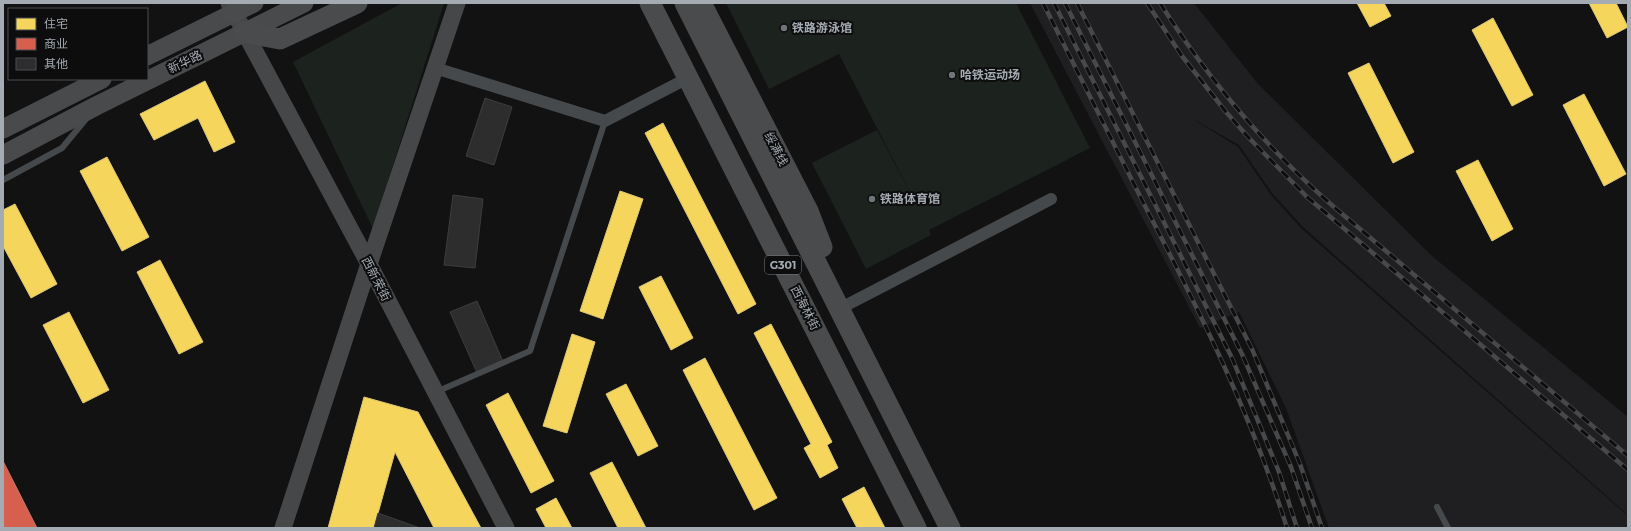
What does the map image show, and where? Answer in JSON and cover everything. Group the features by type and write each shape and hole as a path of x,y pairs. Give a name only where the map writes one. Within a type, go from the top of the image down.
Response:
{"highway":[{"path":"244,32 280,39 356,3"},
{"name":"西海林街","path":"650,3 916,528"},
{"name":"G301","path":"684,3 950,528"},
{"name":"绥满线","path":"701,3 808,211 825,254 838,305"}],"main road":[{"path":"148,55 235,6 254,3"},
{"name":"新华路","path":"3,155 96,106 304,3"},
{"path":"3,129 100,80"}],"street":[{"path":"283,528 369,264 457,3"},
{"name":"西新荣街","path":"235,6 244,32 369,264 499,523"},
{"path":"435,68 605,121 688,78"},
{"path":"838,305 1051,199"}],"lane":[{"path":"3,180 62,148 96,106"},
{"path":"435,393 530,351 605,121"},
{"path":"1437,507 1448,528"}],"shaded area":[{"path":"402,3 444,3 373,229 293,62"},
{"name":"哈铁运动场","path":"726,3 1016,3 1090,148 929,230 931,235 866,269 812,163 877,130 920,212 839,54 769,89"},
{"path":"1030,3 1194,3 1258,84 1432,256 1628,417 1628,515 1303,227 1272,193 1239,145 1188,116 1238,147 1271,195 1301,228 1628,516 1628,528 1329,528 1286,408 1239,312 1200,328"}],"building: 住宅":[{"path":"1357,3 1384,3 1391,16 1370,27"},
{"path":"1589,3 1616,3 1628,27 1607,38"},
{"path":"1493,18 1533,95 1512,106 1472,30"},
{"path":"1369,63 1414,152 1393,163 1348,73"},
{"path":"205,81 235,142 214,152 198,118 154,140 140,114"},
{"path":"1584,94 1626,174 1604,186 1563,105"},
{"path":"663,123 756,304 738,314 645,133"},
{"path":"107,157 149,237 122,251 80,171"},
{"path":"1478,160 1513,229 1492,241 1456,171"},
{"path":"620,191 643,199 603,319 580,311"},
{"path":"15,204 57,284 31,298 3,246 3,210"},
{"path":"160,260 203,342 179,354 137,272"},
{"path":"661,276 693,338 671,350 639,287"},
{"path":"69,312 109,390 83,403 43,325"},
{"path":"771,324 832,442 827,445 838,468 820,478 804,448 811,444 754,333"},
{"path":"572,334 595,342 567,433 543,426"},
{"path":"705,358 777,498 754,510 683,370"},
{"path":"626,384 658,446 638,456 606,394"},
{"path":"508,393 554,481 531,493 486,405"},
{"path":"364,397 418,412 481,528 434,528 395,452 374,528 328,528"},
{"path":"612,462 646,528 618,528 590,473"},
{"path":"864,487 885,528 857,528 842,499"},
{"path":"556,498 572,528 546,528 536,509"}],"building: 商业":[{"path":"3,461 37,528 3,528 5,527 3,523"}],"building: 其他":[{"path":"485,98 512,107 494,165 466,156"},
{"path":"453,195 483,199 475,268 444,265"},
{"path":"477,301 504,364 478,375 450,312"},
{"path":"378,513 420,528 374,528"}],"railway":[{"path":"1043,3 1186,286 1224,365 1258,445 1287,528"},
{"path":"1054,3 1232,358 1279,472 1297,528"},
{"path":"1065,3 1242,354 1291,467 1312,528"},
{"path":"1077,3 1252,349 1300,464 1322,528"},
{"path":"1147,3 1182,56 1226,112 1249,138 1307,197 1628,470"},
{"path":"1160,3 1178,31 1218,85 1262,137 1285,161 1334,207 1628,456"}],"place":[{"name":"铁路游泳馆","path":"784,28"},
{"name":"哈铁运动场","path":"952,75"},
{"name":"铁路体育馆","path":"872,199"}]}
